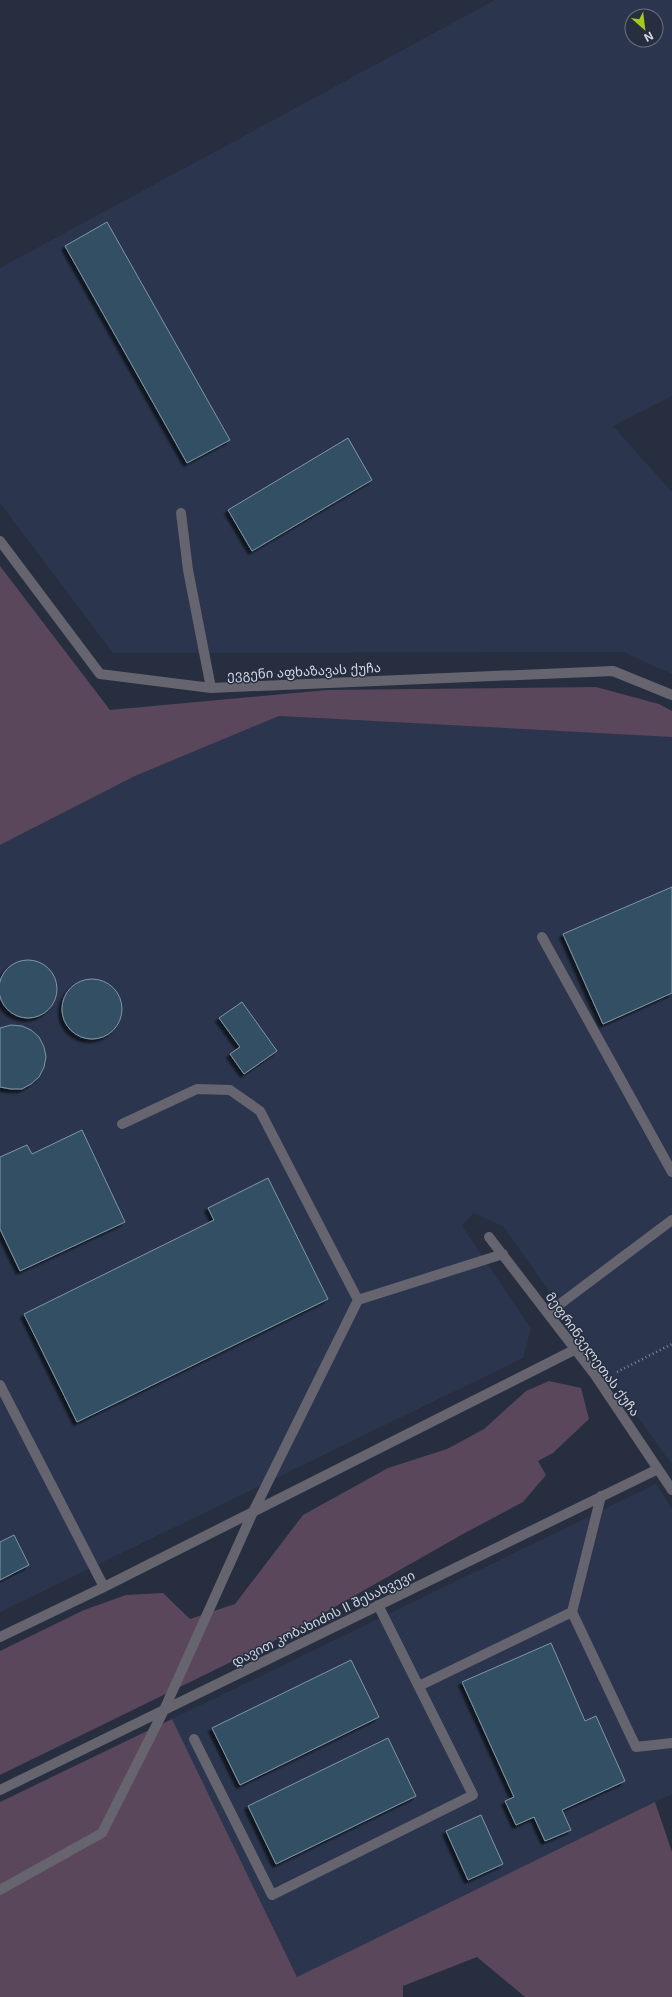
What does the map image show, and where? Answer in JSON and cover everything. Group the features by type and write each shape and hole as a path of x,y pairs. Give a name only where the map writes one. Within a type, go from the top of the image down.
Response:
{"street":[{"path":"181,513 188,570 211,688"},
{"name":"ევგენი აფხაზავას ქუჩა","path":"0,541 100,674 211,688 613,671 672,696"},
{"path":"542,937 672,1172"},
{"path":"122,1124 197,1089 230,1090 260,1111 358,1300"},
{"path":"548,1313 672,1220"},
{"name":"მეფრინველეთას ქუჩა","path":"489,1237 600,1380 672,1490"},
{"path":"0,1890 102,1833 164,1710 253,1512 358,1300 503,1254"},
{"path":"0,1636 104,1587 576,1349"},
{"path":"0,1385 104,1587"},
{"name":"დავით კობახიძის II შესახვევი","path":"0,1790 658,1469"},
{"path":"601,1496 572,1612 636,1746 672,1743"},
{"path":"194,1739 272,1895 473,1795 378,1605"},
{"path":"418,1686 572,1612"}],"path":[{"path":"600,1380 672,1344"}],"shaded area":[{"path":"495,0 672,0 672,396 613,426 672,492 672,674 623,652 113,653 0,503 0,268"},
{"path":"0,566 110,710 327,690 596,687 659,704 672,711 672,737 279,716 135,776 0,845"},
{"path":"279,716 672,737 672,1465 503,1226 473,1213 462,1226 531,1329 523,1358 0,1612 0,845 135,776"},
{"path":"549,1381 581,1388 589,1419 553,1453 538,1461 546,1475 523,1502 463,1534 282,1637 0,1775 0,1651 84,1610 126,1595 163,1593 190,1619 235,1604 303,1515 388,1468 447,1449 484,1429 526,1391"},
{"path":"656,1484 672,1509 672,1794 297,1977 172,1719"},
{"path":"172,1719 297,1977 655,1802 672,1852 672,1997 525,1997 477,1957 403,1986 403,1997 0,1997 0,1802"}],"building":[{"path":"107,222 230,440 187,463 65,246"},
{"path":"348,438 372,480 252,551 228,510"},
{"path":"672,887 672,993 603,1024 563,934"},
{"path":"22,960 34,960 49,968 57,983 57,995 49,1010 34,1018 22,1018 7,1010 -1,995 -1,983 7,968"},
{"path":"86,979 98,979 109,984 117,992 122,1003 120,1021 109,1034 98,1039 86,1039 75,1034 67,1026 62,1015 62,1003 67,992 75,984"},
{"path":"242,1002 277,1051 244,1074 230,1054 240,1047 219,1018"},
{"path":"11,1025 22,1026 31,1030 39,1037 44,1047 46,1057 44,1067 39,1077 22,1089 0,1087 0,1028"},
{"path":"82,1130 125,1222 20,1271 0,1229 0,1157 27,1145 32,1154"},
{"path":"268,1178 328,1299 77,1422 24,1314 214,1220 208,1208"},
{"path":"14,1535 29,1565 0,1580 0,1542"},
{"path":"551,1643 585,1721 596,1716 625,1781 562,1810 571,1830 545,1841 534,1817 516,1825 505,1801 514,1797 462,1682"},
{"path":"351,1660 379,1717 240,1785 212,1728"},
{"path":"388,1738 416,1796 276,1864 248,1806"},
{"path":"481,1815 503,1864 468,1880 446,1831"}]}
